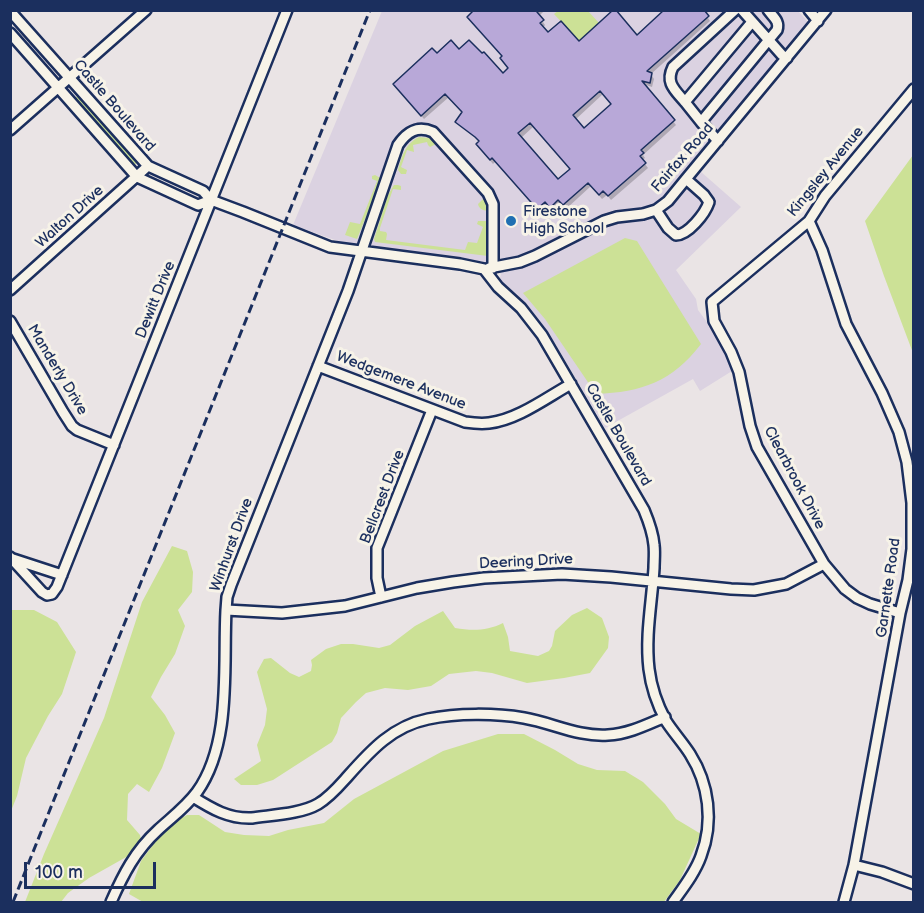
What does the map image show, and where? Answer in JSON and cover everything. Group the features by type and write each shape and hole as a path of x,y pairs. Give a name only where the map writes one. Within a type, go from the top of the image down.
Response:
{"street":[{"path":"10,130 146,10"},
{"name":"Dewitt Drive","path":"11,558 42,592 47,595 52,594 62,575 287,10"},
{"path":"718,141 670,83 669,74 673,67 735,10"},
{"path":"742,10 787,58"},
{"path":"701,122 777,30 779,25 768,10"},
{"path":"809,10 818,21"},
{"name":"Fairfax Road","path":"489,268 520,262 604,221 656,210 668,201 826,10"},
{"name":"Castle Boulevard","path":"10,11 148,166 203,191 211,200 330,247 489,268 498,287 534,324 557,358 647,517 652,531 655,547 647,654 649,672 664,717 702,778 708,808 705,842 701,856 693,873 673,903"},
{"path":"685,102 752,22"},
{"name":"Castle Boulevard","path":"10,33 137,177 198,205 211,200"},
{"name":"Kingsley Avenue","path":"728,289 809,221 825,196 914,89"},
{"name":"Winhurst Drive","path":"111,903 135,855 193,797 207,776 217,746 222,712 227,597 362,252 398,145 408,133 418,129 433,132 492,200 489,268"},
{"name":"Walton Drive","path":"10,290 148,166"},
{"path":"656,210 668,228 676,235 687,232 709,202 687,180"},
{"name":"Garnette Road","path":"809,221 822,250 846,324 882,393 899,432 907,462 912,503 912,549 908,580 854,866 844,903"},
{"name":"Clearbrook Drive","path":"728,289 712,302 712,313 739,372 752,434 757,447 824,564 845,590 870,604 900,613"},
{"name":"Manderly Drive","path":"10,321 72,426 114,445"},
{"name":"Wedgemere Avenue","path":"318,366 465,422 497,422 518,414 571,384"},
{"name":"Bellcrest Drive","path":"381,597 376,578 377,548 432,410"},
{"path":"11,558 62,575"},
{"name":"Deering Drive","path":"226,610 282,613 345,606 417,588 484,578 562,574 754,590 786,584 824,564"},
{"path":"193,797 219,813 243,819 308,808 328,797 382,740 408,725 433,718 507,716 524,718 576,733 598,735 624,733 664,717"},
{"path":"854,866 882,872 914,884"}],"shaded area":[{"name":"Firestone High School","path":"797,10 810,24 692,164 741,207 676,270 696,299 698,310 728,354 732,371 700,391 693,379 605,428 547,330 531,311 502,285 499,281 501,274 485,262 349,245 293,225 382,11"}],"green space":[{"path":"558,11 588,11 599,23 579,41 554,14"},
{"path":"80,96 136,159 135,165 132,165 77,103 76,97"},
{"path":"419,137 430,138 437,142 487,199 489,208 487,211 480,208 478,204 484,198 436,144 430,147 427,142 413,145 414,152 407,150 401,167 407,170 406,174 401,174 398,170 405,151 410,143"},
{"path":"914,155 913,353 865,221"},
{"path":"375,175 384,180 377,196 374,197 357,239 345,235 350,222 360,224 377,181 372,179"},
{"path":"394,185 401,186 401,190 393,189 380,228 380,231 387,234 386,240 465,250 468,242 477,243 483,227 477,224 478,221 490,221 488,256 375,242 388,195"},
{"path":"625,238 637,241 701,344 679,368 655,383 628,391 596,394 545,319 523,293"},
{"path":"172,546 187,551 193,572 192,592 178,610 185,626 175,654 151,697 175,733 162,768 149,792 137,784 128,794 127,820 141,839 128,856 89,878 68,893 61,902 25,902 104,718 142,602"},
{"path":"587,608 602,618 609,637 608,648 590,673 527,683 476,671 449,674 431,686 408,690 385,688 366,693 341,718 332,742 273,780 257,785 241,785 234,779 261,761 257,745 265,725 267,709 257,672 264,659 271,658 299,677 311,671 311,660 326,649 341,644 379,648 390,645 415,626 443,611 455,628 479,630 503,623 510,651 538,656 549,651 555,631 572,615"},
{"path":"11,610 34,610 57,622 76,652 62,694 26,758 11,811"},
{"path":"498,734 524,734 578,764 597,770 625,771 643,782 676,819 701,834 680,880 664,902 143,902 129,894 141,861 167,826 187,815 199,815 225,832 244,835 269,836 324,823 354,799 443,751"}],"building":[{"name":"Firestone High School","path":"474,10 538,10 537,12 544,20 540,23 548,32 561,21 579,41 613,10 616,10 637,35 664,10 704,10 709,16 647,71 652,73 650,83 642,81 675,120 641,150 644,153 640,156 646,163 608,196 603,191 599,195 588,183 563,205 558,200 550,208 545,202 537,209 492,158 490,160 476,144 479,141 455,122 462,112 445,94 421,116 393,84 432,48 437,53 451,40 459,49 469,40 482,53 484,52 503,73 508,68 500,58 502,56 467,17","holes":["600,91 611,104 584,128 573,115","530,123 570,169 558,179 518,133"]}],"railway":[{"path":"13,902 370,10"}],"place":[{"name":"Firestone High School","path":"511,221"}]}
